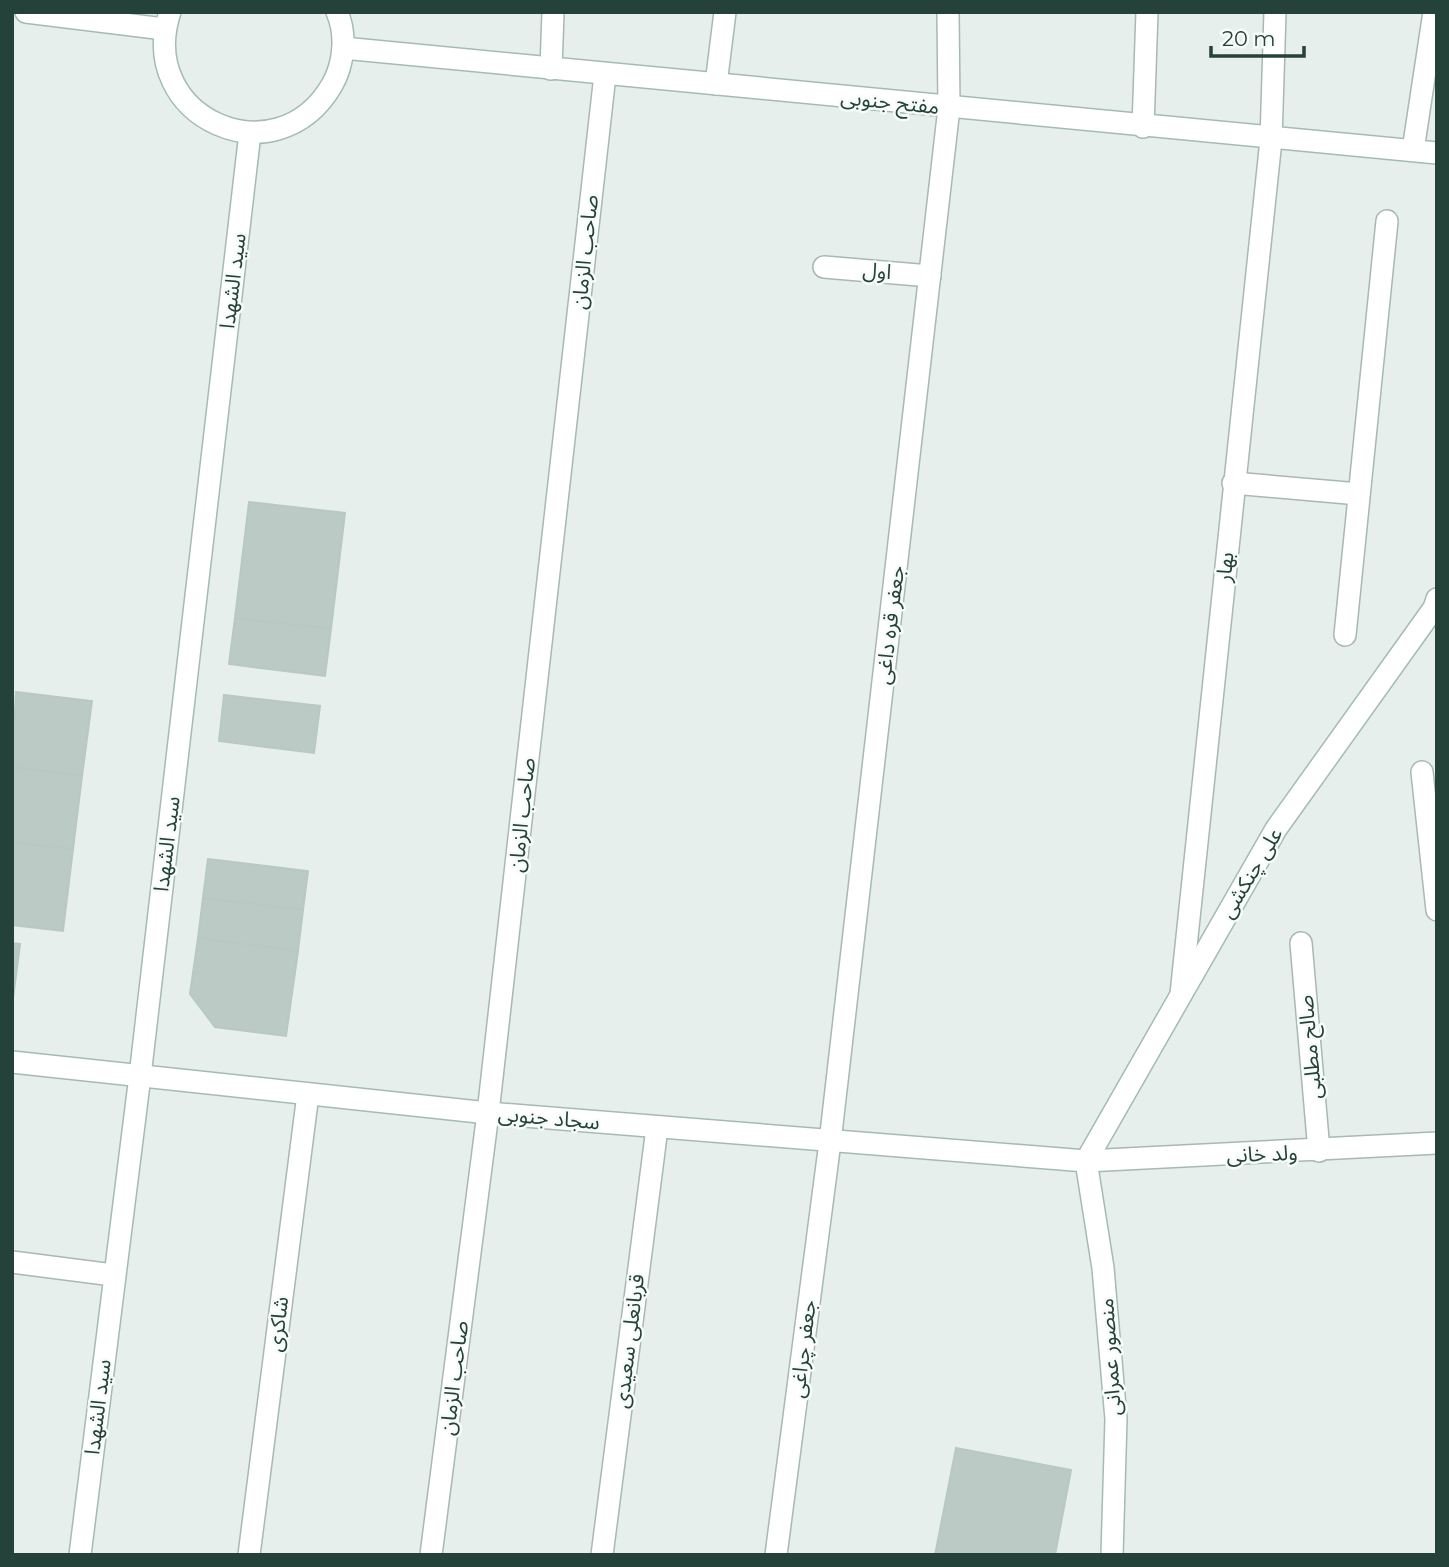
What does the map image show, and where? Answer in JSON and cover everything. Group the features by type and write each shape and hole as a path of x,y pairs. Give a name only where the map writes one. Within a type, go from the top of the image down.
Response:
{"street":[{"path":"26,12 167,20 164,59 175,88 194,111 220,127 250,133 277,130 303,118 323,99 337,75 343,48 337,12"},
{"path":"551,69 553,12"},
{"path":"716,85 725,12"},
{"name":"جعفر قره داغی","path":"830,1142 949,108 948,12"},
{"path":"1143,127 1147,12"},
{"name":"بهار","path":"1181,994 1271,140 1275,12"},
{"path":"1413,150 1434,12"},
{"name":"مفتح جنوبی","path":"343,48 1271,140 1437,153"},
{"name":"صاحب الزمان","path":"430,1555 488,1113 605,75"},
{"name":"سید الشهدا","path":"80,1555 140,1076 250,133"},
{"path":"1345,635 1387,221"},
{"name":"اول","path":"824,267 930,276"},
{"path":"1233,483 1359,494"},
{"name":"علی چنکشی","path":"1086,1161 1276,829 1434,608 1437,599"},
{"path":"1422,772 1437,910"},
{"name":"صالح مطلبی","path":"1301,943 1319,1152"},
{"name":"سجاد جنوبی","path":"12,1062 488,1113 1086,1161"},
{"name":"شاکری","path":"249,1555 308,1094"},
{"name":"قربانعلی سعیدی","path":"602,1555 657,1128"},
{"name":"جعفر چراغی","path":"776,1555 830,1142"},
{"name":"ولد خانی","path":"1086,1161 1319,1152 1437,1143"},
{"name":"منصور عمرانی","path":"1086,1161 1103,1268 1116,1419 1112,1555"},
{"path":"12,1262 113,1275"}],"building":[{"path":"249,502 345,513 331,629 235,618"},
{"path":"235,618 331,629 325,676 229,664"},
{"path":"16,692 92,701 82,776 12,767"},
{"path":"224,695 320,706 314,753 219,741"},
{"path":"12,767 82,776 73,849 12,842"},
{"path":"12,842 73,849 63,931 12,925"},
{"path":"208,859 308,871 303,910 203,898"},
{"path":"203,898 303,910 298,951 198,938"},
{"path":"198,938 298,951 286,1036 215,1027 190,994"},
{"path":"12,943 20,944 12,1006"},
{"path":"956,1448 1071,1470 1055,1555 935,1555"}]}
